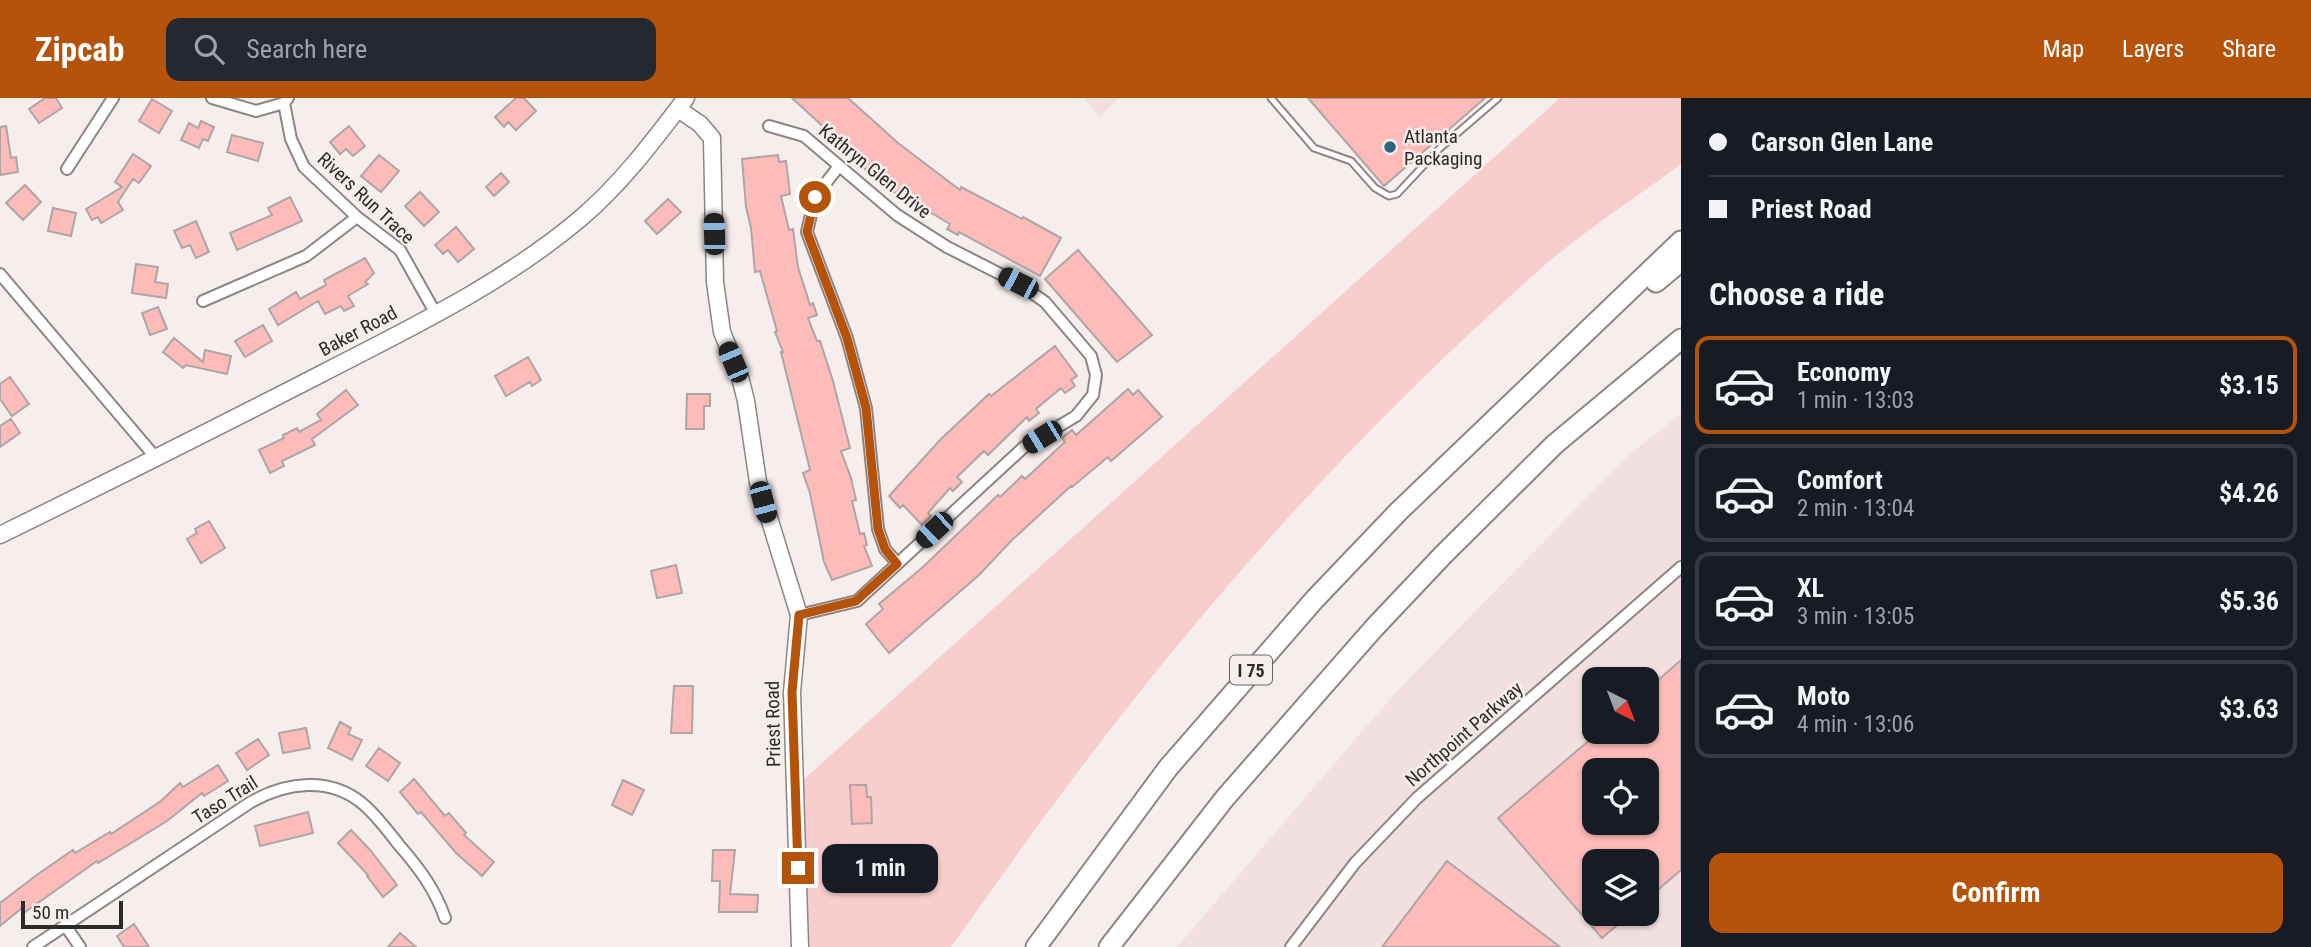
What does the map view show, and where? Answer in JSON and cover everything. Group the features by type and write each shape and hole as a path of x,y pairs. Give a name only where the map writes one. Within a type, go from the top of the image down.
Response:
{"highway":[{"path":"1494,418 1681,241"},
{"name":"I 75","path":"1036,947 1168,768 1235,688 1389,520 1494,418 1681,261"},
{"path":"1109,947 1185,847 1307,702 1443,555 1555,444 1681,339"},
{"path":"1555,444 1681,355"}],"street":[{"path":"67,169 113,98"},
{"name":"Rivers Run Trace","path":"212,98 256,111 286,101 291,139 304,167 357,217 400,250 436,314"},
{"name":"Baker Road","path":"0,535 156,458 481,289 582,217 623,177 682,103"},
{"name":"Priest Road","path":"682,103 712,138 715,282 722,332 740,377 758,482 799,615 792,692 800,947"},
{"name":"Kathryn Glen Drive","path":"769,126 804,136 897,215 947,247 1018,283 1045,302 1091,356 1096,375 1093,395 1076,416 1024,447 856,601 799,615"},
{"path":"839,166 815,197 807,232 847,338 866,408 878,529 885,549 897,564"},
{"path":"203,301 306,256 357,217"},
{"path":"0,274 156,458"},
{"name":"Northpoint Parkway","path":"1291,947 1355,863 1417,798 1681,567"},
{"name":"Taso Trail","path":"33,947 251,802 287,786 321,785 339,790 364,805 423,873 439,900 445,918"},
{"path":"65,925 80,947"}],"lane":[{"path":"1271,98 1314,148 1351,161 1375,188 1389,197 1397,194 1440,148 1498,98"}],"shaded area":[{"path":"1084,98 1119,98 1099,117"},
{"path":"1560,98 1681,98 1681,164 1546,264 1416,384 1354,447 1177,646 1053,805 951,947 803,947 790,792"},
{"path":"1681,413 1681,947 1177,947 1396,692 1628,456"}],"building":[{"path":"45,98 56,98 62,108 39,123 29,109"},
{"path":"516,98 524,98 536,111 516,130 508,122 504,127 495,117"},
{"path":"792,98 848,98 898,143 960,190 961,187 1061,238 1040,276 959,232 958,235 947,229 950,224 928,211 925,216 868,172 847,151 845,154 836,146 840,142"},
{"name":"Atlanta Packaging","path":"1308,98 1485,98 1384,186"},
{"path":"152,99 172,111 159,133 139,121"},
{"path":"201,121 214,127 208,141 203,139 199,148 181,140 189,123 198,128"},
{"path":"6,126 11,158 16,157 18,172 0,175 0,127"},
{"path":"349,126 365,146 353,156 346,149 340,154 330,142"},
{"path":"232,135 263,143 258,161 227,152"},
{"path":"133,154 151,166 139,183 133,179 118,202 123,210 101,223 98,217 92,220 86,209 122,187 115,182"},
{"path":"379,155 399,171 381,192 361,176"},
{"path":"778,155 779,162 786,161 790,194 781,196 789,230 793,229 798,267 810,305 813,303 817,315 808,318 817,341 820,341 833,381 850,448 841,451 851,478 856,500 852,501 860,534 864,533 867,545 864,546 872,566 832,580 824,562 810,493 803,473 810,470 783,352 775,332 777,331 760,271 755,272 746,207 742,159"},
{"path":"501,173 509,182 494,196 486,187"},
{"path":"25,185 41,202 23,220 6,203"},
{"path":"420,192 439,212 424,226 405,206"},
{"path":"290,197 302,221 237,250 230,233 272,215 268,208"},
{"path":"668,199 681,212 657,234 645,221"},
{"path":"53,208 76,213 71,236 48,231"},
{"path":"196,221 209,252 196,258 190,245 182,248 174,231"},
{"path":"456,227 474,249 458,262 448,250 443,254 435,245"},
{"path":"1078,250 1152,335 1117,362 1045,279"},
{"path":"365,258 374,273 365,282 368,284 348,296 354,306 344,311 341,306 325,314 318,301 278,325 269,309 296,292 300,299 326,285 324,280"},
{"path":"136,264 158,267 155,282 168,284 166,298 132,293"},
{"path":"158,307 167,329 150,335 142,313"},
{"path":"263,325 272,341 245,357 235,341"},
{"path":"174,338 203,362 205,350 231,356 227,374 186,365 183,368 163,352"},
{"path":"1055,346 1077,376 1071,380 1075,386 1065,393 1061,388 1036,409 1039,413 1029,421 1027,417 988,455 984,451 957,477 962,482 953,491 950,488 928,513 931,516 922,525 903,505 900,508 889,496 941,439 989,394 991,396"},
{"path":"528,357 541,380 532,386 530,382 506,396 495,376"},
{"path":"10,377 29,404 12,416 0,399 0,384"},
{"path":"1128,389 1133,395 1138,390 1162,417 1111,461 1108,457 1071,486 1011,541 979,575 889,653 866,624 883,609 879,604 923,567 998,495 1000,497 1022,476 1025,479 1065,442 1062,438 1072,430 1076,435"},
{"path":"346,390 358,405 312,439 315,445 282,461 284,466 270,473 259,450 284,438 283,435 297,428 299,432 321,420 317,414"},
{"path":"687,394 710,394 710,406 704,406 704,429 686,429"},
{"path":"11,419 20,433 0,447 0,426"},
{"path":"209,521 225,548 201,563 187,539 197,533 195,529"},
{"path":"676,565 682,593 657,598 651,571"},
{"path":"1681,660 1681,870 1659,889 1659,849 1582,849 1582,915 1498,818 1585,744 1659,744 1659,679"},
{"path":"674,686 693,686 692,733 671,733"},
{"path":"340,722 351,728 348,734 362,740 352,760 328,748"},
{"path":"306,728 310,748 283,753 279,733"},
{"path":"258,739 269,755 247,770 236,753"},
{"path":"379,748 400,763 388,781 366,766"},
{"path":"218,765 228,781 204,796 202,793 167,821 98,863 97,861 25,912 22,908 0,926 0,903 38,874 73,850 75,853 110,832 111,834 161,801 180,783 183,787"},
{"path":"414,779 445,816 449,813 466,833 464,835 494,862 482,876 456,853 400,792"},
{"path":"623,780 644,790 632,815 612,805"},
{"path":"850,785 866,785 867,797 871,797 872,823 852,824"},
{"path":"308,812 313,833 260,846 255,826"},
{"path":"351,830 397,885 383,897 368,875 338,843"},
{"path":"713,850 735,850 730,894 758,895 757,912 719,912 720,881 712,881"},
{"path":"1447,861 1560,947 1382,947"},
{"path":"134,924 149,947 124,947 117,936"},
{"path":"1592,926 1616,926 1602,938"},
{"path":"400,933 416,947 388,947"}],"place":[{"name":"Atlanta Packaging","path":"1390,147"}],"route":[{"path":"798,868 792,692 799,615 856,601 897,564 885,549 878,529 866,408 847,338 807,232 815,197"}]}
